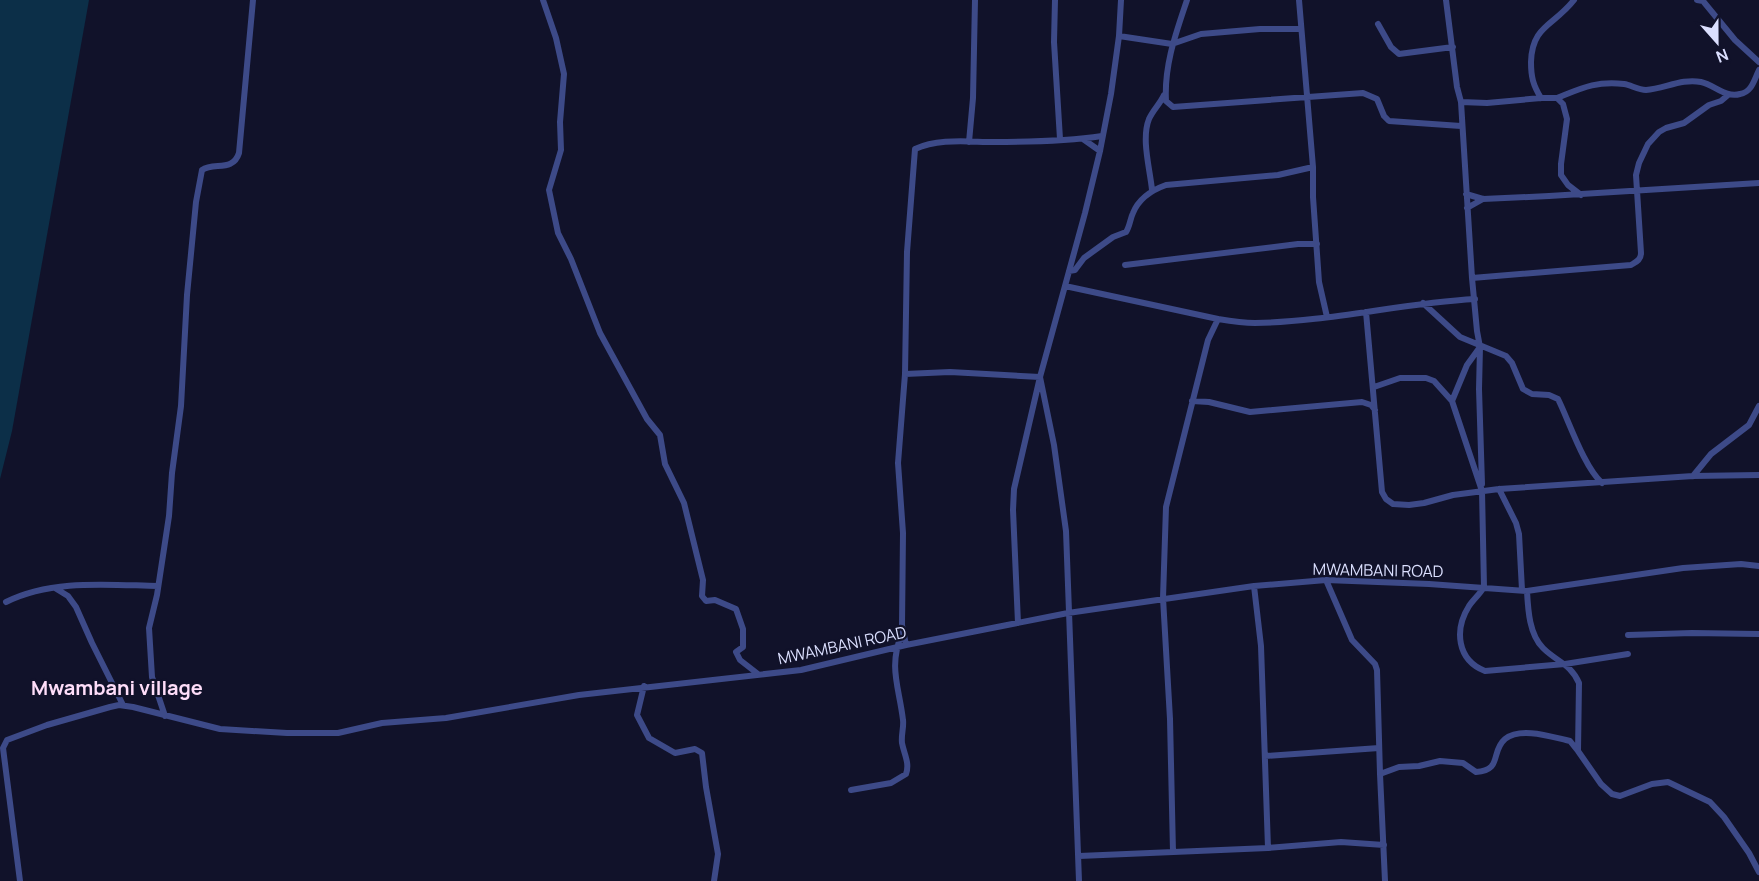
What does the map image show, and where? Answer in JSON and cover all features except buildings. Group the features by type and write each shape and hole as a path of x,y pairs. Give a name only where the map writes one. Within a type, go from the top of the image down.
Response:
{"street":[{"path":"165,716 152,677 149,628 169,516 181,406 187,295 196,202 204,168 232,164 239,153 253,0"},
{"path":"543,0 556,38 564,74 560,122 561,150 549,190 558,233 571,259 600,333 647,419 660,435 665,464 684,503 703,580 702,596 706,601 715,600 736,609 744,636 743,647 736,652 740,660 759,674"},
{"path":"969,142 973,98 975,0"},
{"path":"1055,0 1054,42 1060,139"},
{"path":"1018,623 1014,489 1040,377 1100,151 1112,94 1121,0"},
{"path":"1187,0 1172,44 1166,100 1173,107 1363,93 1377,99 1384,116 1389,121 1461,126"},
{"path":"1299,0 1313,167 1319,282 1328,317"},
{"path":"1446,0 1461,102 1472,279 1480,347 1479,389 1485,587 1468,607 1460,629 1463,655 1474,666 1485,670 1565,664 1628,654"},
{"path":"1541,98 1530,75 1531,50 1534,40 1540,31 1574,0"},
{"path":"1702,0 1735,40 1759,62"},
{"path":"1378,24 1391,47 1399,54 1453,47"},
{"path":"1119,36 1172,44 1201,34 1260,29 1301,29"},
{"path":"1461,102 1511,102 1557,98 1579,87 1595,83 1626,84 1636,89 1647,90 1682,82 1701,82 1728,95 1741,94 1750,89 1759,70"},
{"path":"1152,190 1147,160 1148,123 1166,91"},
{"path":"1472,279 1631,265 1637,262 1641,253 1636,190 1639,163 1647,144 1659,132 1684,123 1728,95"},
{"path":"1557,98 1563,104 1567,119 1561,164 1562,176 1568,185 1581,195"},
{"path":"906,645 903,632 903,533 898,463 905,374 907,252 915,149 933,143 1083,139 1102,136"},
{"path":"1083,139 1100,151"},
{"path":"1069,271 1075,270 1084,258 1113,237 1126,232 1139,202 1152,190 1166,185 1278,175 1313,167"},
{"path":"1466,194 1483,199 1759,183"},
{"path":"1467,208 1483,199"},
{"path":"1125,265 1298,244 1317,244"},
{"path":"1065,286 1218,319 1253,323 1328,317 1475,298"},
{"path":"1423,303 1460,337 1506,356 1512,363 1523,389 1532,394 1549,395 1558,399 1588,464 1595,477 1602,483"},
{"path":"1366,312 1376,411 1378,466 1382,492 1393,504 1409,505 1499,489 1693,476 1759,475"},
{"path":"1173,852 1170,719 1163,598 1166,507 1208,340 1218,319"},
{"path":"1452,401 1467,365 1480,347"},
{"path":"905,374 950,372 1040,377"},
{"path":"1040,377 1054,445 1066,531 1079,881"},
{"path":"1374,387 1400,378 1426,378 1434,381 1452,401 1482,491"},
{"path":"1192,400 1250,412 1362,402 1371,405 1376,411"},
{"path":"1693,476 1711,454 1749,425 1759,406"},
{"path":"1499,489 1519,534 1524,591 1539,644 1565,664 1576,676 1580,688 1578,751"},
{"name":"MWAMBANI ROAD","path":"20,881 4,744 7,740 47,725 110,707 123,705 220,729 338,733 382,723 446,718 579,694 801,670 906,645 1068,613 1254,586 1326,580 1485,587 1524,591 1683,568 1741,564 1759,566"},
{"path":"1326,580 1352,640 1376,664 1385,881"},
{"path":"6,602 24,593 55,588 84,585 158,586"},
{"path":"1254,586 1261,646 1268,848"},
{"path":"55,588 68,596 76,607 123,705"},
{"path":"851,790 891,783 906,774 908,767 901,739 904,721 894,660 903,632"},
{"path":"1628,635 1759,634"},
{"path":"644,686 636,715 649,738 675,753 695,749 702,753 718,854 714,881"},
{"path":"1380,774 1399,767 1419,766 1440,761 1463,763 1476,772 1484,771 1494,764 1506,738 1527,734 1570,741 1601,784 1612,794 1620,796 1652,784 1668,782 1710,802 1724,817 1759,872"},
{"path":"1265,756 1379,748"},
{"path":"1079,855 1268,848 1341,842 1384,845"}],"water":[{"path":"0,0 89,0 12,431 0,479"}],"district":[{"name":"Mwambani village","path":"117,688"}]}
